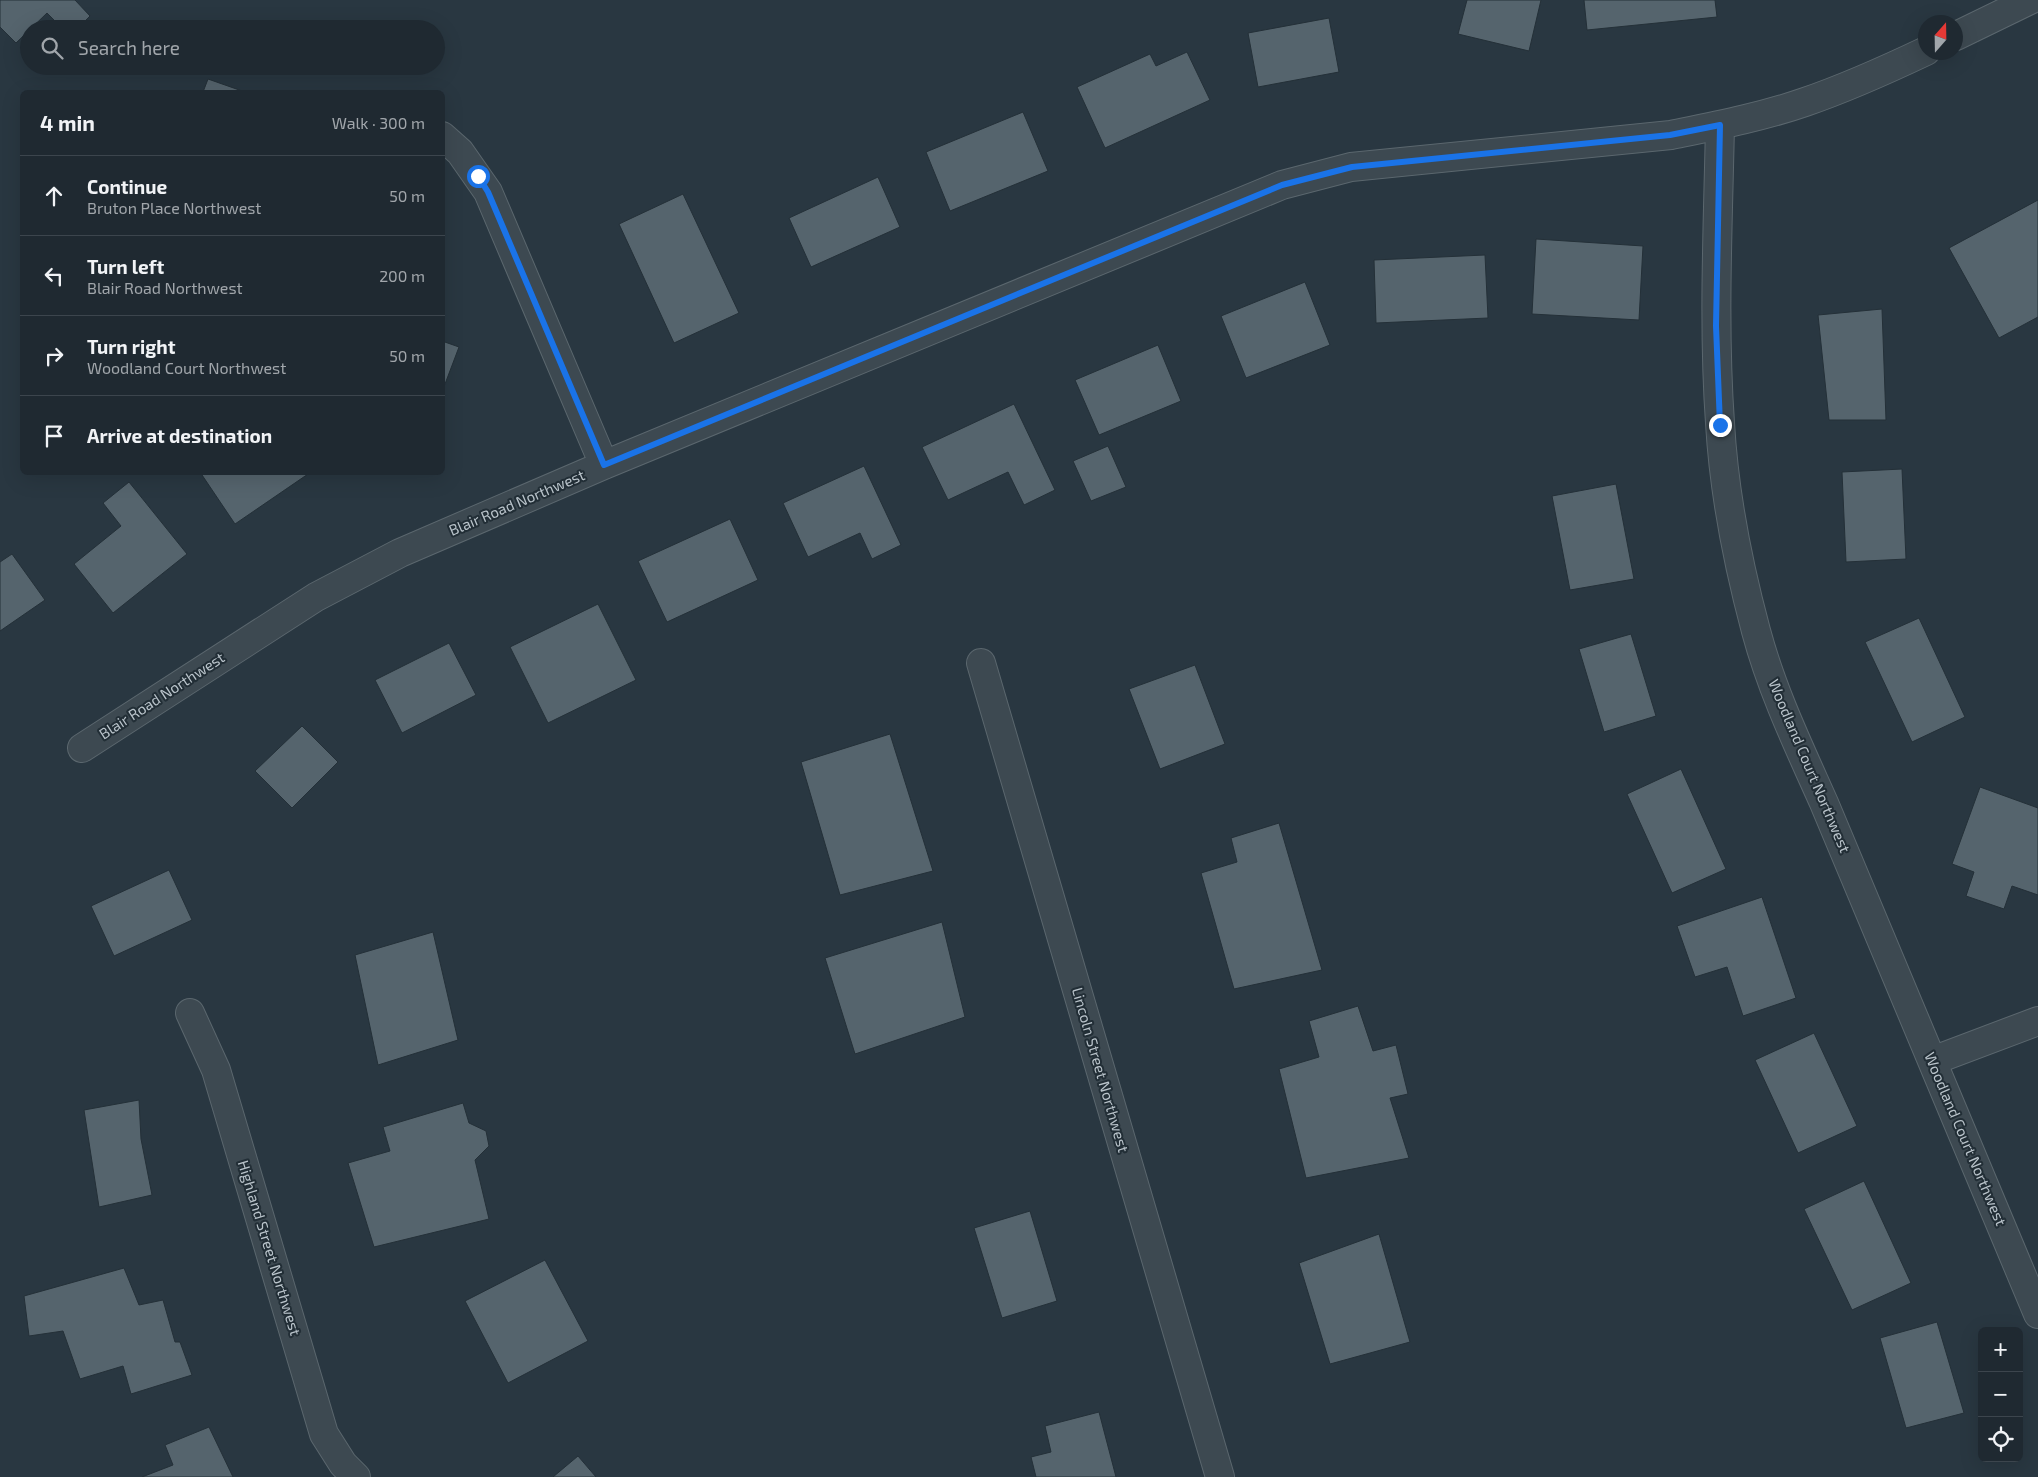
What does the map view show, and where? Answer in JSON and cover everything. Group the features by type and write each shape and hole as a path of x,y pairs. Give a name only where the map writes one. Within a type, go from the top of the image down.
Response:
{"street":[{"path":"1963,33 2030,0"},
{"name":"Blair Road Northwest","path":"82,748 316,597 400,553 604,465 1282,185 1352,167 1670,135 1720,125 1804,102 1889,69 1918,55"},
{"name":"Woodland Court Northwest","path":"1720,125 1716,326 1720,425 1733,532 1756,633 1788,724 1824,803 2038,1314"},
{"path":"445,139 460,152 488,192 604,465"},
{"name":"Lincoln Street Northwest","path":"981,663 1220,1477"},
{"name":"Highland Street Northwest","path":"190,1013 216,1070 324,1434 343,1464 356,1477"},
{"path":"1932,1061 2038,1021"}],"building":[{"path":"0,0 75,0 90,16 86,20 54,20 47,13 40,20 20,20 20,39 16,43 0,27"},
{"path":"1467,0 1541,0 1529,51 1458,34"},
{"path":"1584,0 1715,0 1717,17 1587,30"},
{"path":"1329,18 1339,72 1258,87 1248,33"},
{"path":"1187,52 1210,100 1105,148 1077,87 1150,54 1156,66"},
{"path":"208,79 239,90 204,90"},
{"path":"1023,112 1048,171 950,211 926,152"},
{"path":"878,177 900,227 811,267 789,218"},
{"path":"683,194 739,313 674,343 619,224"},
{"path":"2038,200 2038,317 1999,338 1949,248"},
{"path":"1536,239 1643,246 1639,320 1532,314"},
{"path":"1485,255 1488,318 1376,323 1374,260"},
{"path":"1305,282 1330,345 1246,378 1221,316"},
{"path":"1882,309 1886,420 1829,420 1818,315"},
{"path":"445,342 459,347 445,384"},
{"path":"1158,345 1181,401 1099,435 1075,380"},
{"path":"1014,404 1055,490 1024,505 1008,472 948,500 922,447"},
{"path":"1108,446 1126,487 1091,501 1073,461"},
{"path":"864,466 901,545 872,559 860,533 808,557 783,503"},
{"path":"1902,469 1906,559 1846,562 1842,472"},
{"path":"202,475 307,475 235,524"},
{"path":"129,482 187,554 113,613 74,564 121,526 103,503"},
{"path":"1616,484 1634,579 1570,590 1552,496"},
{"path":"730,519 758,580 667,622 638,561"},
{"path":"12,554 45,600 0,631 0,562"},
{"path":"598,604 636,680 548,723 510,647"},
{"path":"1919,618 1965,717 1912,742 1865,642"},
{"path":"1631,634 1656,716 1604,732 1579,649"},
{"path":"449,643 476,695 402,733 375,680"},
{"path":"1195,665 1225,744 1160,769 1129,689"},
{"path":"302,726 338,762 292,808 255,771"},
{"path":"890,734 933,871 840,895 801,762"},
{"path":"1681,769 1726,869 1672,893 1627,794"},
{"path":"1980,787 2038,808 2038,895 2012,886 2004,909 1966,896 1974,872 1952,864"},
{"path":"1279,823 1322,970 1234,989 1201,873 1237,862 1231,838"},
{"path":"169,870 192,920 114,956 91,906"},
{"path":"1762,897 1796,998 1743,1016 1727,967 1695,977 1677,926"},
{"path":"942,922 965,1017 855,1054 825,958"},
{"path":"433,932 458,1040 378,1065 355,955"},
{"path":"1358,1006 1373,1051 1396,1045 1408,1094 1390,1098 1409,1158 1306,1178 1279,1069 1319,1057 1309,1021"},
{"path":"1814,1033 1857,1126 1798,1153 1755,1060"},
{"path":"139,1100 141,1139 152,1195 99,1207 84,1110"},
{"path":"463,1103 469,1123 486,1131 489,1146 475,1160 489,1219 374,1247 348,1163 390,1151 383,1127"},
{"path":"1864,1181 1911,1283 1852,1310 1804,1209"},
{"path":"1030,1211 1057,1301 1002,1318 974,1228"},
{"path":"1379,1234 1410,1342 1330,1364 1299,1263"},
{"path":"545,1260 588,1341 508,1383 465,1301"},
{"path":"124,1268 139,1305 163,1300 175,1342 180,1342 192,1375 131,1394 123,1366 80,1379 63,1331 29,1336 24,1296"},
{"path":"1937,1322 1964,1413 1906,1428 1880,1338"},
{"path":"1099,1412 1116,1477 1036,1477 1031,1457 1051,1452 1045,1426"},
{"path":"209,1427 233,1477 142,1477 173,1465 165,1445"},
{"path":"578,1456 596,1477 553,1477"}],"route":[{"path":"478,176 488,192 604,465 1282,185 1352,167 1670,135 1720,125 1716,326 1720,425"}]}
